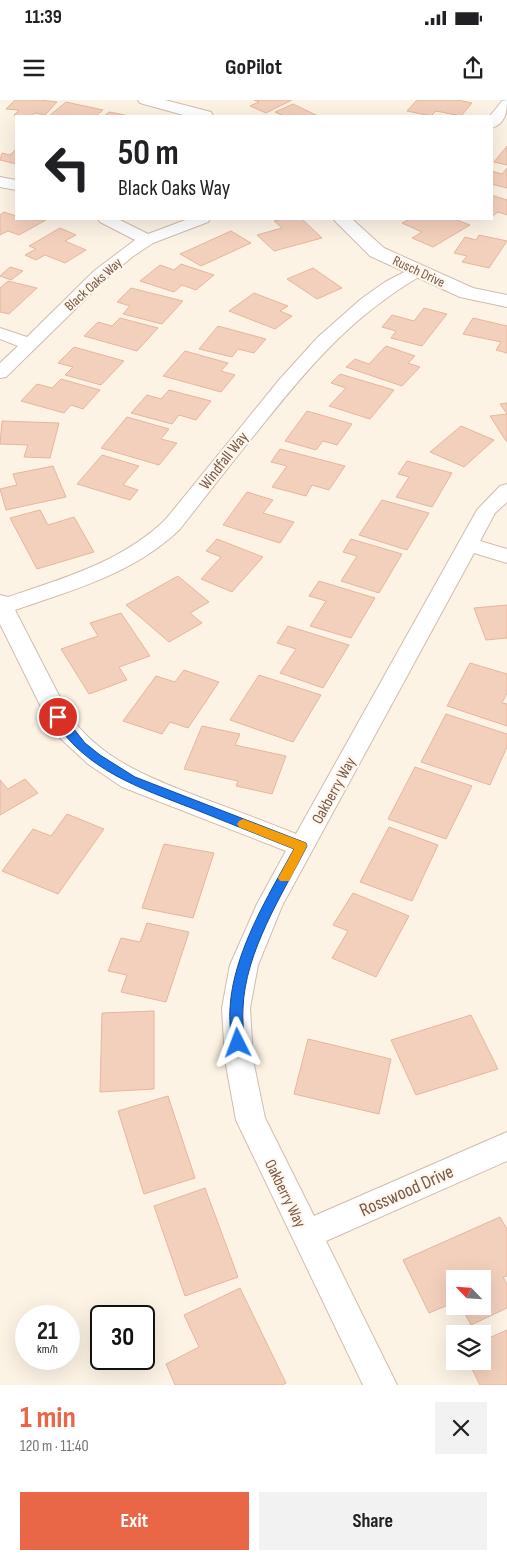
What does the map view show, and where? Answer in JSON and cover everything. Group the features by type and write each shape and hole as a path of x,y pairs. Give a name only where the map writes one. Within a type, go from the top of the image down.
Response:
{"street":[{"path":"146,100 201,115"},
{"path":"493,122 507,104"},
{"path":"0,182 15,185"},
{"path":"108,220 147,240"},
{"name":"Black Oaks Way","path":"0,373 100,275 147,240 199,220"},
{"name":"Rusch Drive","path":"346,220 377,252 467,293 507,301"},
{"name":"Windfall Way","path":"1,604 97,572 122,561 150,544 173,524 291,375 314,349 355,313 416,271"},
{"path":"0,333 30,344"},
{"name":"Oakberry Way","path":"380,1385 251,1120 239,1060 236,1008 244,965 270,904 487,510 507,490"},
{"path":"469,545 507,556"},
{"path":"1,604 58,717 81,746 131,780 301,846"},
{"name":"Rosswood Drive","path":"306,1235 507,1146"}],"building":[{"path":"15,100 57,102 45,115 35,113 33,115 14,115 19,110 6,109"},
{"path":"254,100 292,100 266,113 250,106 259,102"},
{"path":"417,100 457,100 472,103 462,115 436,111 432,115 426,115 407,111"},
{"path":"66,102 103,110 97,115 50,115"},
{"path":"293,104 316,115 282,115 275,112"},
{"path":"109,112 125,115 105,115"},
{"path":"507,146 507,165 494,162"},
{"path":"15,150 15,164 0,160 2,153 10,155"},
{"path":"507,168 507,188 493,184 493,172 502,174"},
{"path":"493,196 507,200 507,215 498,212 493,216"},
{"path":"4,212 15,216 15,220 46,220 19,235 8,231 0,235 0,215"},
{"path":"303,220 322,238 274,251 257,235 282,228 274,221"},
{"path":"408,220 457,220 470,225 433,247 412,238 422,232 402,223"},
{"path":"60,228 76,235 65,241 86,250 65,263 45,255 36,260 25,255 36,249 29,246"},
{"path":"231,231 251,243 201,266 180,254"},
{"path":"479,235 507,241 489,268 462,262 467,256 454,253 465,237 476,240"},
{"path":"181,264 214,275 196,290 182,285 174,292 140,281 160,265 174,270"},
{"path":"10,267 23,271 11,280 0,276"},
{"path":"313,268 342,288 317,299 287,279"},
{"path":"8,281 37,288 9,314 0,312 0,288"},
{"path":"131,288 183,301 162,324 123,314 130,306 117,302"},
{"path":"254,293 288,306 280,311 292,316 275,329 229,311"},
{"path":"424,308 447,314 422,346 391,338 396,331 382,327 392,315 414,321"},
{"path":"120,318 158,328 137,351 84,336 98,322 112,326"},
{"path":"473,318 507,326 507,353 496,350 501,342 463,334"},
{"path":"218,326 266,339 254,353 238,349 232,357 199,349"},
{"path":"386,346 415,356 408,363 420,367 402,386 346,367 355,359 369,364"},
{"path":"74,347 124,361 101,385 65,375 73,367 58,363"},
{"path":"185,351 228,363 221,371 235,375 221,392 163,376"},
{"path":"340,374 394,390 370,419 329,406 346,388 331,383"},
{"path":"61,379 100,390 83,409 71,405 64,413 21,401 37,384 52,388"},
{"path":"169,390 211,401 196,420 179,415 172,424 131,413 147,395 161,399"},
{"path":"507,403 507,414 500,404"},
{"path":"307,411 352,424 337,445 323,441 316,450 285,441"},
{"path":"507,414 507,441 506,441 490,416"},
{"path":"127,417 169,429 161,439 177,443 159,465 101,448"},
{"path":"2,421 59,423 50,458 24,457 28,445 0,444"},
{"path":"461,426 494,440 464,467 430,452"},
{"path":"280,449 345,466 329,490 312,485 306,496 272,487 287,466 271,462"},
{"path":"102,455 139,466 123,485 138,490 130,500 77,484"},
{"path":"407,461 452,473 432,507 396,497 409,477 398,474"},
{"path":"53,466 66,497 6,510 0,489 17,485 13,474"},
{"path":"247,492 273,500 263,513 294,522 280,543 223,525"},
{"path":"382,500 429,513 407,550 359,535"},
{"path":"40,510 48,525 74,517 94,552 37,569 10,518"},
{"path":"217,539 263,557 232,592 201,579 221,557 206,551"},
{"path":"351,539 402,554 379,593 341,581 357,556 343,552"},
{"path":"178,576 209,602 190,613 202,623 169,642 126,605"},
{"path":"319,581 375,598 351,638 310,626 326,601 309,596"},
{"path":"507,605 507,638 486,640 474,608"},
{"path":"121,613 150,656 119,667 127,680 89,694 61,649 98,636 90,623"},
{"path":"288,626 349,645 323,688 280,673 296,649 277,643"},
{"path":"470,663 507,674 507,693 502,703 507,704 507,726 447,706"},
{"path":"184,670 219,682 188,728 170,722 162,734 123,721 156,676 175,682"},
{"path":"259,675 321,695 293,742 230,720"},
{"path":"446,714 507,734 507,747 490,785 421,762"},
{"path":"202,726 240,734 235,745 286,756 272,794 236,786 238,781 184,769"},
{"path":"415,767 472,786 446,839 388,819"},
{"path":"25,779 38,793 0,815 0,780 8,789"},
{"path":"67,814 104,829 58,894 2,871 33,829 51,836"},
{"path":"389,827 438,845 412,901 360,882"},
{"path":"164,844 214,853 193,918 142,908"},
{"path":"353,893 409,916 376,977 332,958 348,931 333,925"},
{"path":"147,923 189,932 166,1002 121,992 127,975 108,971 121,938 140,942"},
{"path":"154,1011 154,1089 100,1092 102,1013"},
{"path":"471,1015 498,1069 416,1095 391,1040"},
{"path":"308,1039 391,1059 379,1114 294,1094"},
{"path":"168,1096 195,1178 144,1194 118,1111"},
{"path":"205,1188 238,1277 185,1296 154,1206"},
{"path":"500,1217 507,1229 507,1276 503,1277 507,1284 507,1308 471,1325 466,1315 491,1315 491,1270 446,1270 446,1306 429,1313 403,1260"},
{"path":"240,1288 286,1383 283,1385 175,1385 166,1364 199,1347 184,1315"},
{"path":"507,1330 507,1385 480,1385 472,1370 491,1370 491,1337"}],"slow traffic":[{"path":"243,824 301,846 284,878"}],"route":[{"path":"58,717 81,746 131,780 301,846 270,904 244,965 236,1008 238,1043"}]}
